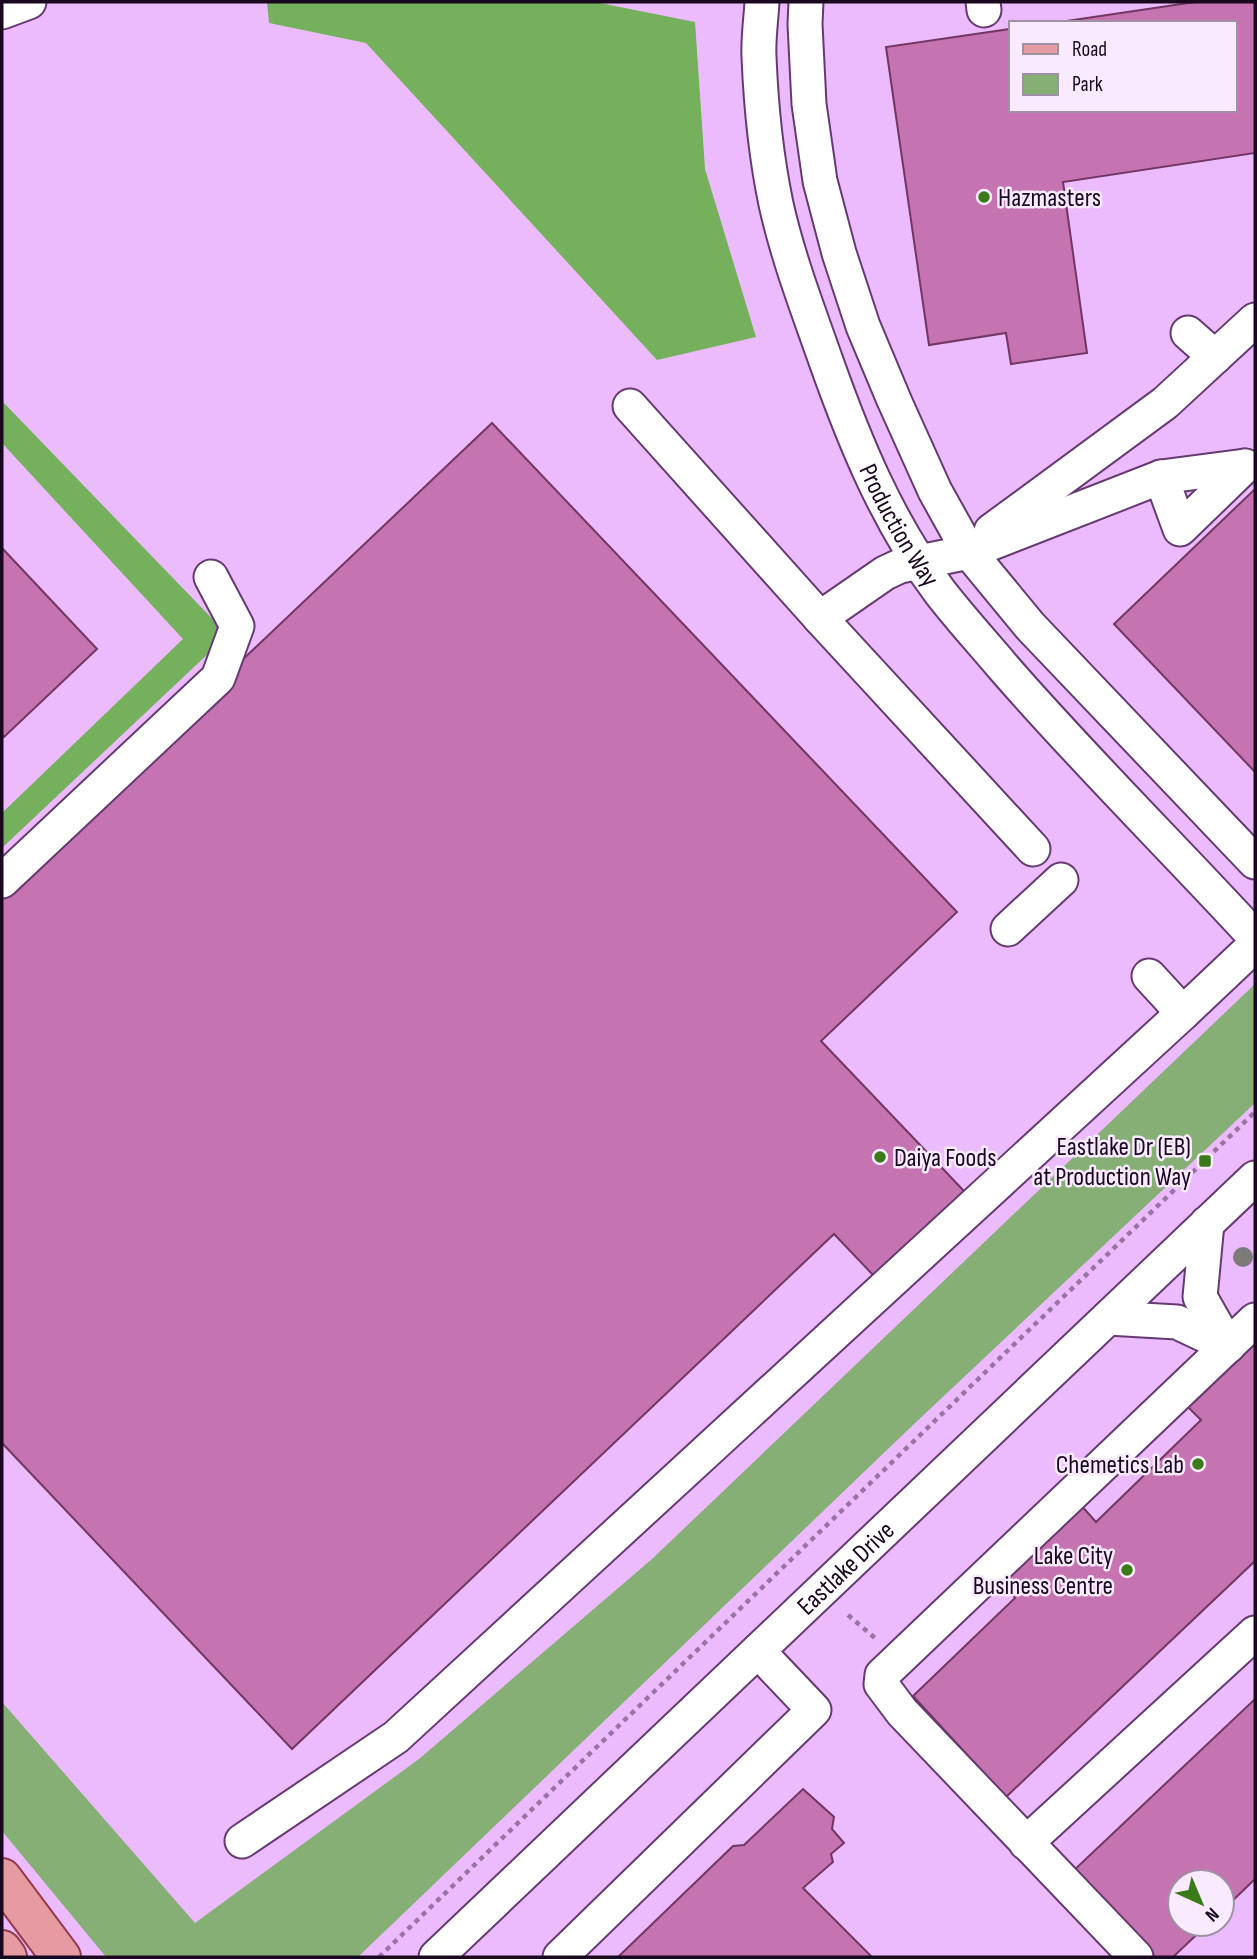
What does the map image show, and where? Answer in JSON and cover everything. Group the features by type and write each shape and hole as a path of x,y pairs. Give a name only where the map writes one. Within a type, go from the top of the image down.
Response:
{"main road":[{"path":"2,1878 61,1957"},
{"path":"2,1950 7,1957"}],"street":[{"name":"Production Way","path":"762,2 759,54 766,144 780,218 799,285 862,457 892,517 941,594 1047,717 1255,937"},
{"name":"Production Way","path":"806,2 810,104 820,181 839,253 863,326 935,491 969,552 1030,626 1255,862"},
{"path":"969,552 992,530 1165,403 1255,320"},
{"path":"1188,333 1215,357"},
{"path":"630,405 820,618 1033,849"},
{"path":"820,618 885,573 900,566 969,552 1161,477"},
{"path":"2,881 218,678 237,626 211,577"},
{"path":"1008,929 1061,880"},
{"path":"242,1841 396,1737 1255,945"},
{"path":"1149,976 1183,1013"},
{"name":"Eastlake Drive","path":"436,1957 1255,1178"},
{"path":"1208,1223 1200,1297 1228,1346"},
{"path":"1108,1318 1177,1322 1228,1346"},
{"path":"1136,1957 902,1712 881,1684 882,1675 1255,1320"},
{"path":"1026,1843 1255,1633"},
{"path":"560,1957 814,1710 758,1650"}],"path":[{"path":"379,1957 1255,1112"}],"green space":[{"path":"267,2 595,2 695,22 705,169 756,337 657,360 366,43 269,23"},
{"path":"2,401 228,635 3,847 2,813 183,639 2,443"},
{"path":"1255,984 1255,1103 913,1425 358,1957 106,1957 2,1831 2,1702 195,1923 419,1759 652,1559"}],"building":[{"path":"1195,2 1255,2 1255,153 1063,182 1087,353 1011,364 1006,333 929,345 886,47 1009,29 1009,112 1236,112 1236,21 1067,21"},
{"path":"492,423 957,912 821,1041 964,1191 874,1276 834,1234 292,1749 2,1443 2,888"},
{"path":"1255,489 1255,772 1114,624"},
{"path":"2,548 97,649 4,737 2,734"},
{"name":"Lake City Business Centre","path":"1255,1332 1255,1561 1006,1797 913,1696 1015,1598 1000,1579 1079,1503 1096,1522 1201,1420 1182,1401"},
{"path":"1255,1699 1255,1879 1236,1897 1236,1868 1166,1868 1166,1938 1193,1938 1173,1957 1149,1957 1070,1874"},
{"path":"803,1789 834,1817 832,1829 844,1843 831,1854 833,1862 803,1888 872,1957 618,1957 733,1846 744,1845"}],"place":[{"name":"Hazmasters","path":"984,197"},
{"name":"Daiya Foods","path":"880,1157"},
{"name":"Eastlake Dr (EB) at Production Way","path":"1205,1161"},
{"name":"Chemetics Lab","path":"1198,1464"},
{"name":"Lake City Business Centre","path":"1127,1570"}]}
